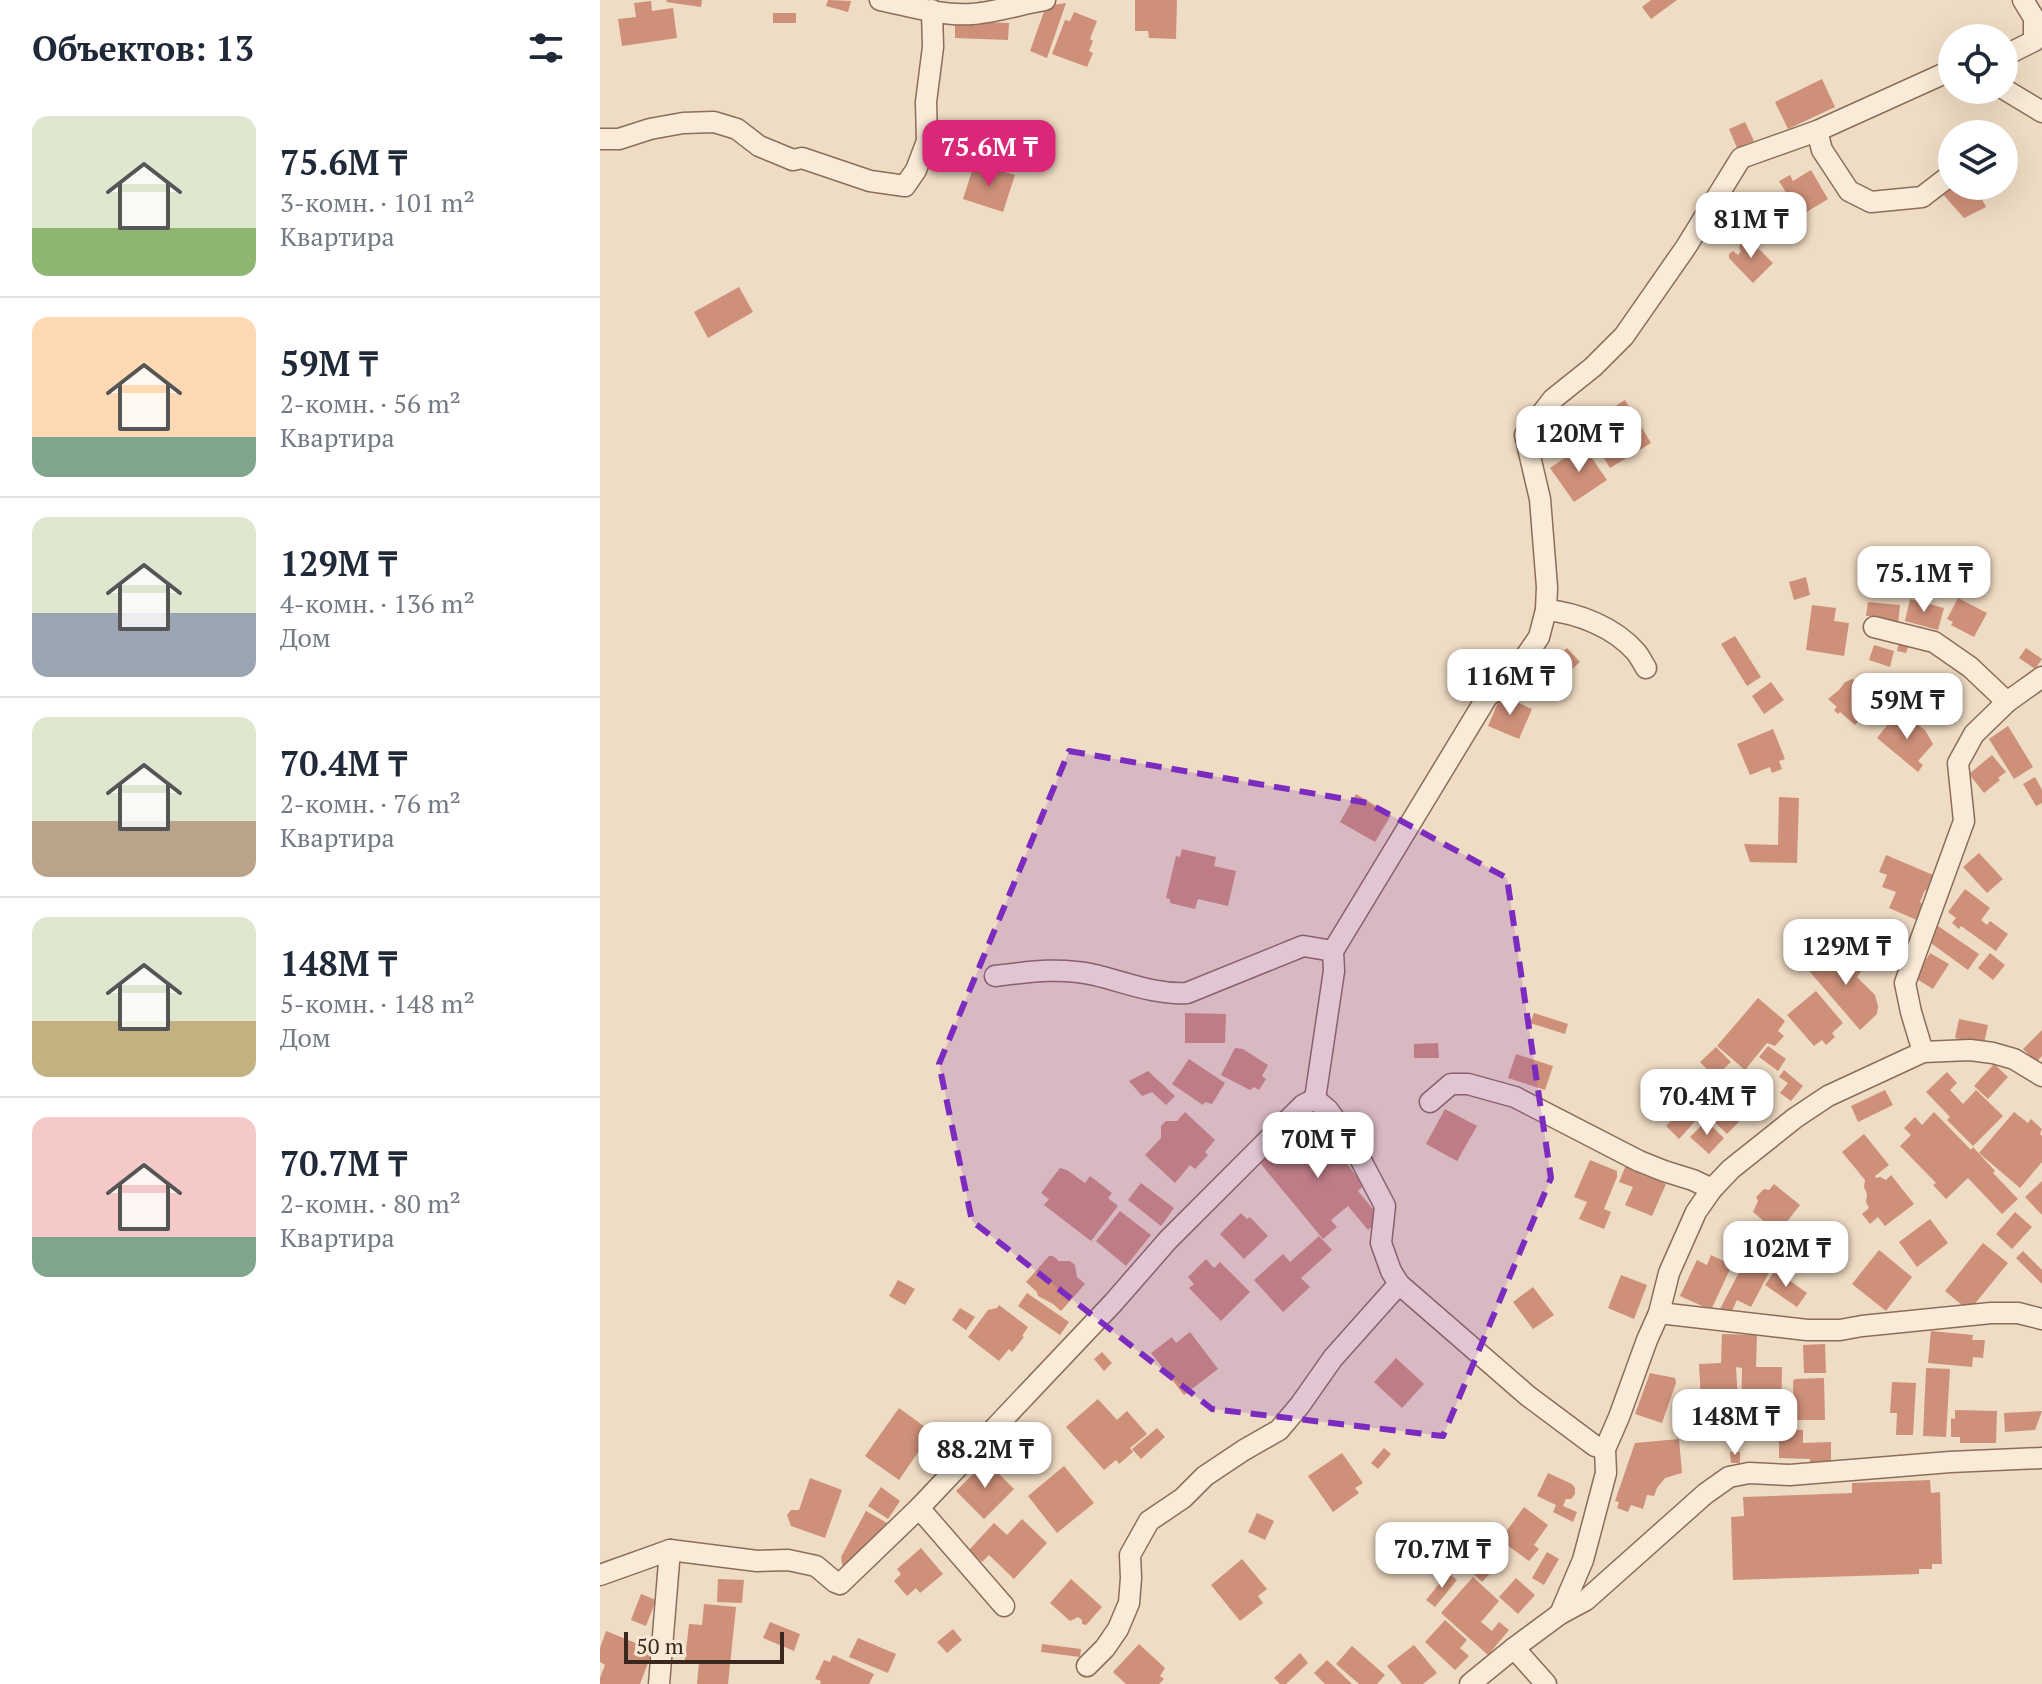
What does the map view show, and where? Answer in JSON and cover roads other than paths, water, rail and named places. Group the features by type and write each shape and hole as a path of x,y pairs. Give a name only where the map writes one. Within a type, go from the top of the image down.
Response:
{"street":[{"path":"880,0 968,14 1045,0"},
{"path":"2018,49 2034,41 2034,18 2023,0"},
{"path":"600,139 619,139 683,123 714,122 737,129 759,146 793,160 802,158 870,181 905,186 916,170 927,141 926,102 933,47 932,10"},
{"path":"1315,1099 1334,971 1333,951 1487,697 1506,680 1539,637 1546,610 1547,587 1540,499 1525,435 1553,399 1593,367 1624,336 1686,247 1741,158 1817,131 1938,76"},
{"path":"2018,97 2042,112"},
{"path":"1817,131 1822,150 1849,191 1871,202 1922,197 1938,185"},
{"path":"1546,610 1566,612 1615,634 1636,652 1646,668"},
{"path":"1874,627 1934,642 1970,667 2007,702"},
{"path":"1923,1052 1905,983 1964,821 1958,763 1974,734 2007,702 2042,677"},
{"path":"995,976 1058,970 1092,974 1169,994 1187,993 1303,946 1333,951"},
{"path":"1560,1614 1583,1560 1606,1473 1605,1449 1659,1313 1669,1273 1696,1212 1712,1189 1761,1143 1828,1096 1923,1052 1970,1050 1993,1053 2014,1059 2042,1076"},
{"path":"1430,1102 1451,1084 1468,1084 1515,1097 1639,1161 1712,1189"},
{"path":"1315,1099 1328,1110 1352,1143 1385,1206 1381,1243 1399,1284 1528,1396 1595,1446 1605,1449"},
{"path":"600,1575 670,1550 757,1561 788,1560 816,1566 840,1584 919,1508 1113,1303 1168,1240 1303,1105 1315,1099"},
{"path":"1087,1666 1118,1629 1129,1603 1130,1555 1149,1521 1183,1498 1205,1476 1279,1430 1333,1358 1399,1284"},
{"path":"1659,1313 1807,1330 1840,1330 1991,1313 2018,1313 2042,1319"},
{"path":"1470,1684 1560,1614 1586,1600 1705,1494 1729,1477 1749,1473 1790,1475 2042,1458"},
{"path":"919,1508 1004,1606"},
{"path":"659,1684 670,1550"},
{"path":"1514,1648 1546,1684"}]}
